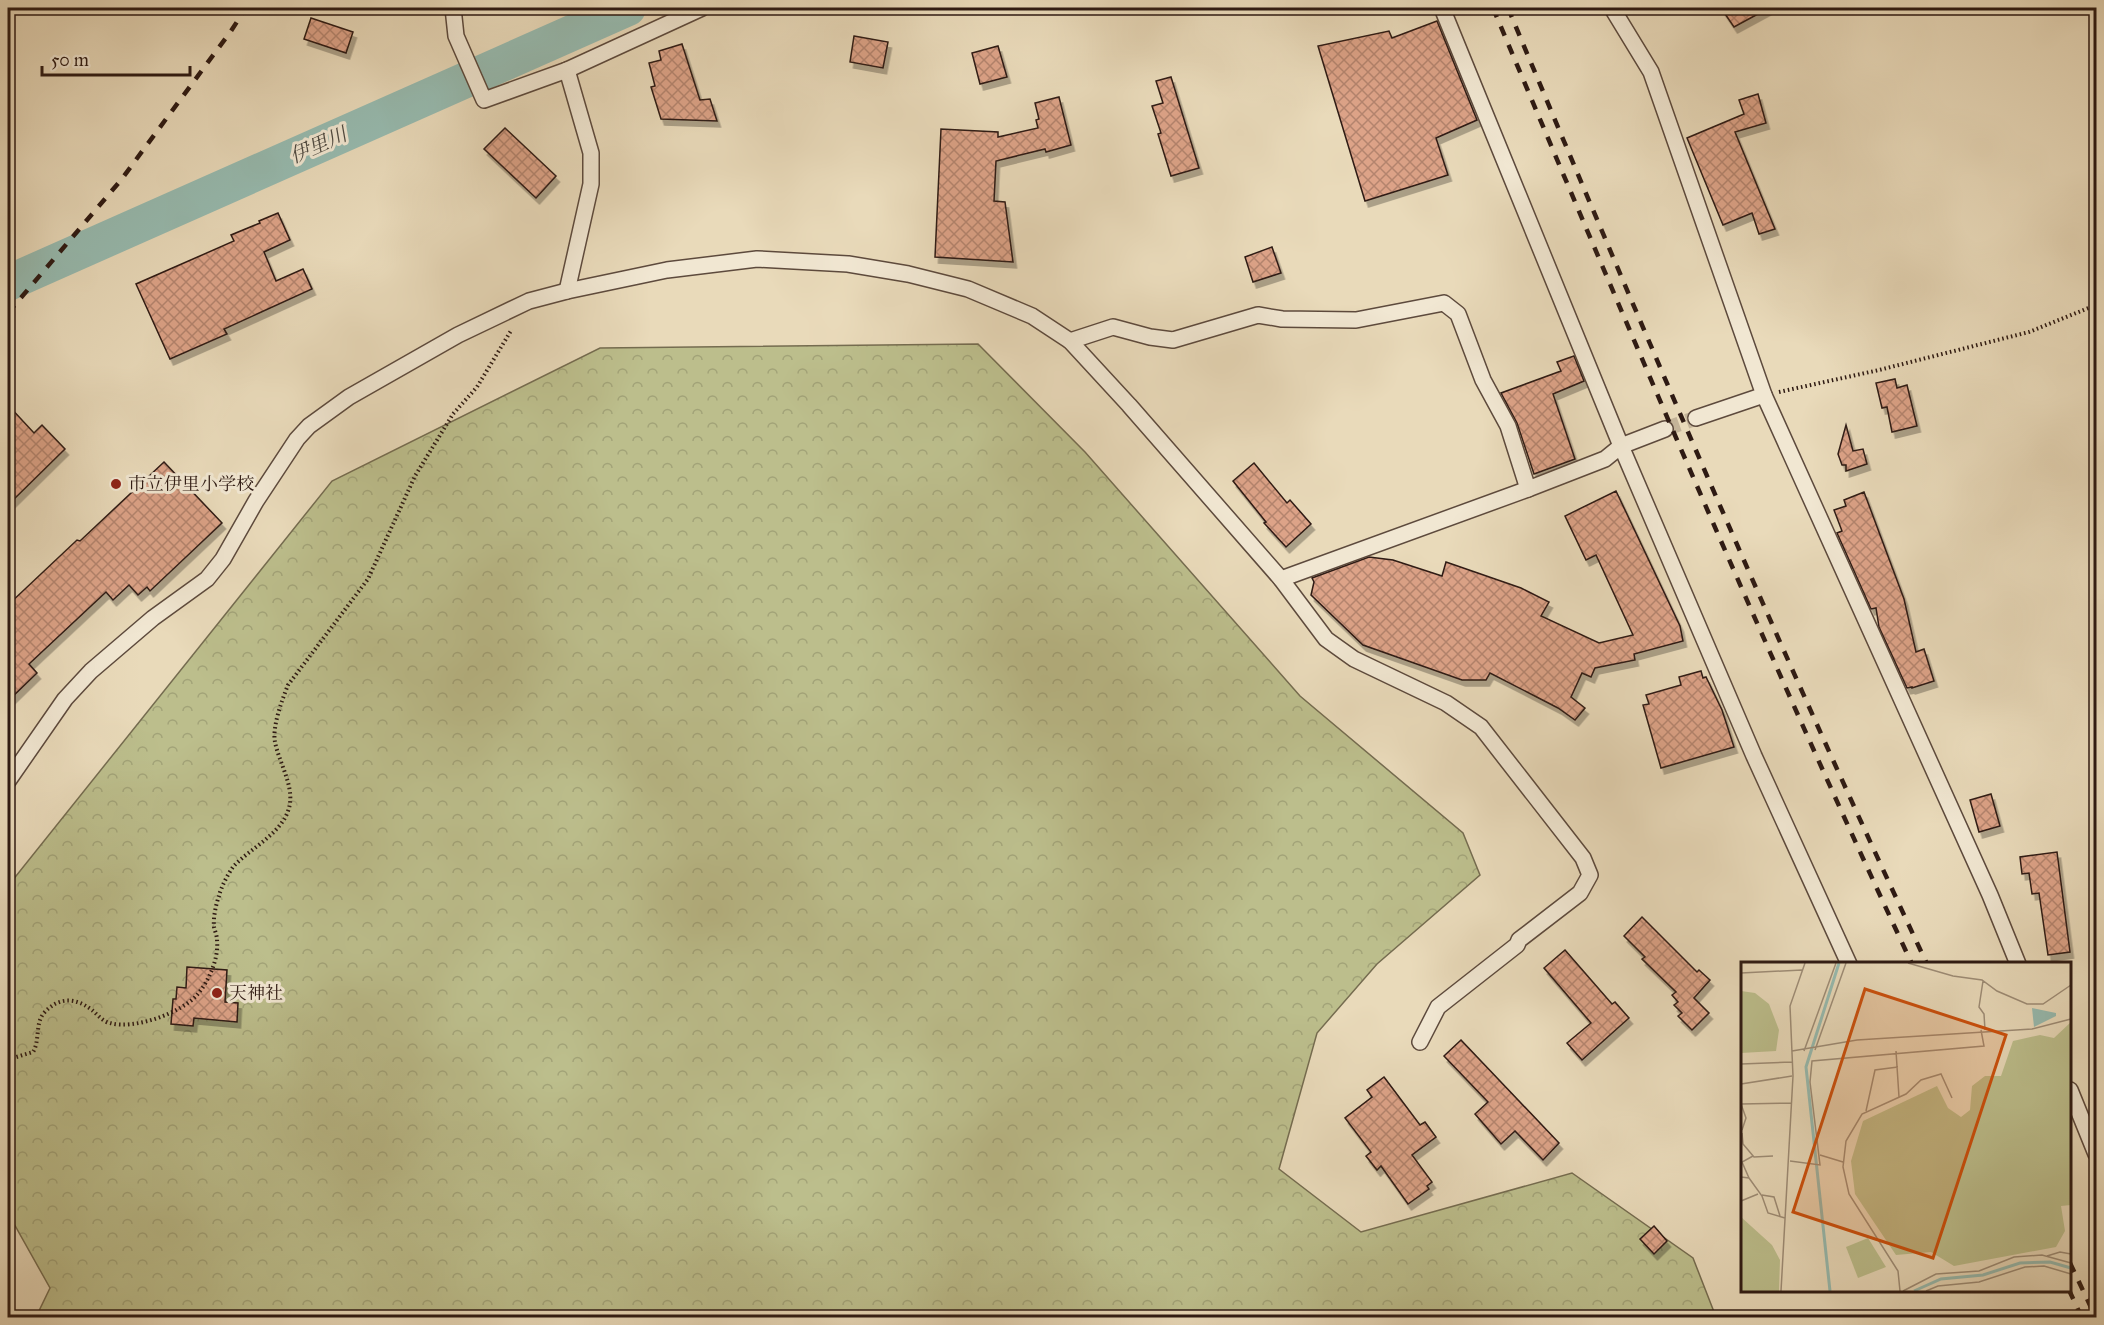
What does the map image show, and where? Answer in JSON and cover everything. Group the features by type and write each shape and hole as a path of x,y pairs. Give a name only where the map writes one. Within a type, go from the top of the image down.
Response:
{"street":[{"path":"453,8 456,36 484,100 567,70 702,8"},
{"path":"1442,8 1621,446 1754,756 1849,962"},
{"path":"1612,8 1651,72 1764,395 1990,895 2018,962"},
{"path":"567,70 591,153 591,184 567,291"},
{"path":"8,781 65,699 91,671 153,618 207,579 224,558 256,501 297,439 309,426 348,397 458,335 529,301 567,291 667,270 757,259 848,264 908,273 969,289 1032,316 1070,341 1281,579 1326,639 1354,659 1446,703 1481,727 1583,858 1590,875 1580,893 1438,1007 1420,1042"},
{"path":"1070,341 1113,327 1150,337 1173,340 1258,315 1282,319 1356,320 1444,303 1458,314 1483,380 1508,426 1528,489"},
{"path":"1696,418 1764,395"},
{"path":"1281,579 1605,459 1621,446 1665,429"},
{"path":"2071,1099 2093,1135 2097,1154"}],"path":[{"path":"8,1056 13,1058 33,1052 43,1014 61,1001 69,999 90,1008 108,1023 138,1025 186,1004 197,995 211,972 216,958 218,941 214,925 218,896 232,868 279,826 290,807 289,791 275,740 281,705 288,685 368,579 415,476 453,414 477,387 529,301"},
{"path":"1764,395 1879,370 2029,332 2097,305"}],"green space":[{"path":"978,344 1085,452 1300,696 1463,833 1480,875 1377,964 1317,1033 1279,1169 1361,1232 1572,1173 1693,1258 1716,1317 36,1317 50,1288 8,1213 8,886 332,481 600,348"}],"building":[{"path":"1721,8 1769,8 1734,27"},
{"path":"311,18 353,32 346,53 304,39"},
{"path":"1437,21 1477,120 1436,138 1448,175 1365,201 1318,46 1389,31 1392,38"},
{"path":"854,36 888,42 883,68 850,62"},
{"path":"682,44 700,100 710,99 717,121 661,119 651,87 655,86 649,63 661,60 659,51"},
{"path":"998,46 1007,77 980,84 972,53"},
{"path":"1171,77 1199,168 1171,176 1152,106 1163,103 1156,81"},
{"path":"1758,94 1766,123 1735,132 1775,229 1759,234 1752,213 1723,225 1687,138 1744,114 1739,100"},
{"path":"1059,97 1071,145 996,161 994,201 1005,202 1013,262 935,257 941,129 998,132 998,137 1038,128 1036,120 1039,119 1035,103"},
{"path":"505,128 556,176 536,198 484,149"},
{"path":"278,213 290,240 264,252 276,281 303,269 312,289 224,329 227,334 170,359 136,284 234,241 231,235"},
{"path":"1272,247 1281,273 1253,282 1245,257"},
{"path":"1574,356 1584,381 1553,394 1575,459 1534,474 1517,423 1501,393 1561,371 1557,362"},
{"path":"1895,379 1897,388 1907,385 1917,426 1892,432 1887,407 1882,408 1876,383"},
{"path":"8,405 34,433 42,425 65,449 8,505"},
{"path":"1846,425 1853,451 1863,449 1867,464 1846,471 1846,465 1842,465 1838,454"},
{"path":"164,462 222,523 150,591 147,587 138,595 129,585 113,600 106,592 29,664 37,673 8,701 8,605"},
{"path":"1254,463 1287,503 1290,500 1311,524 1286,547 1264,523 1266,522 1233,481"},
{"path":"1616,491 1680,626 1683,641 1634,654 1635,660 1595,668 1591,677 1582,673 1571,697 1585,708 1575,720 1558,708 1490,673 1486,680 1462,680 1363,645 1311,595 1314,582 1312,578 1369,557 1393,560 1442,576 1446,562 1521,588 1549,602 1541,616 1599,643 1633,635 1596,555 1586,560 1565,516"},
{"path":"1864,492 1904,599 1916,652 1924,649 1934,681 1912,688 1907,688 1879,627 1876,608 1871,609 1837,533 1842,531 1834,510 1846,506 1844,500"},
{"path":"1701,671 1722,710 1734,747 1661,768 1643,705 1649,704 1646,695 1681,685 1679,677"},
{"path":"1991,794 2000,826 1979,832 1970,800"},
{"path":"2057,852 2070,952 2048,955 2039,893 2032,894 2029,873 2022,874 2020,857"},
{"path":"1642,917 1697,972 1699,970 1710,980 1694,998 1709,1013 1692,1030 1678,1016 1682,1013 1674,1005 1678,1002 1672,995 1676,992 1642,959 1645,957 1624,936"},
{"path":"1565,950 1612,1004 1615,1002 1629,1018 1582,1060 1567,1043 1591,1023 1544,968"},
{"path":"187,967 227,970 225,1002 238,1003 237,1022 194,1018 193,1026 171,1024 173,999 176,999 177,987 186,988"},
{"path":"1461,1040 1559,1143 1543,1160 1515,1131 1501,1144 1475,1114 1488,1102 1444,1056"},
{"path":"1384,1077 1420,1125 1425,1122 1436,1137 1412,1155 1432,1182 1427,1186 1429,1189 1408,1204 1381,1166 1377,1170 1366,1156 1371,1152 1345,1118 1372,1097 1367,1090"},
{"path":"1654,1226 1667,1241 1654,1254 1640,1239"}],"waterway":[{"name":"伊里川","path":"8,283 628,8"}],"tunnel":[{"path":"1665,429 1696,418"}],"railway":[{"path":"8,313 121,180 246,8"},
{"path":"1493,8 1750,607 1911,962"},
{"path":"1508,8 1712,488 1926,962"},
{"path":"2071,1265 2096,1318"},
{"path":"2070,1292 2082,1318"}],"place":[{"name":"市立伊里小学校","path":"116,484"},
{"name":"天神社","path":"217,993"}]}
